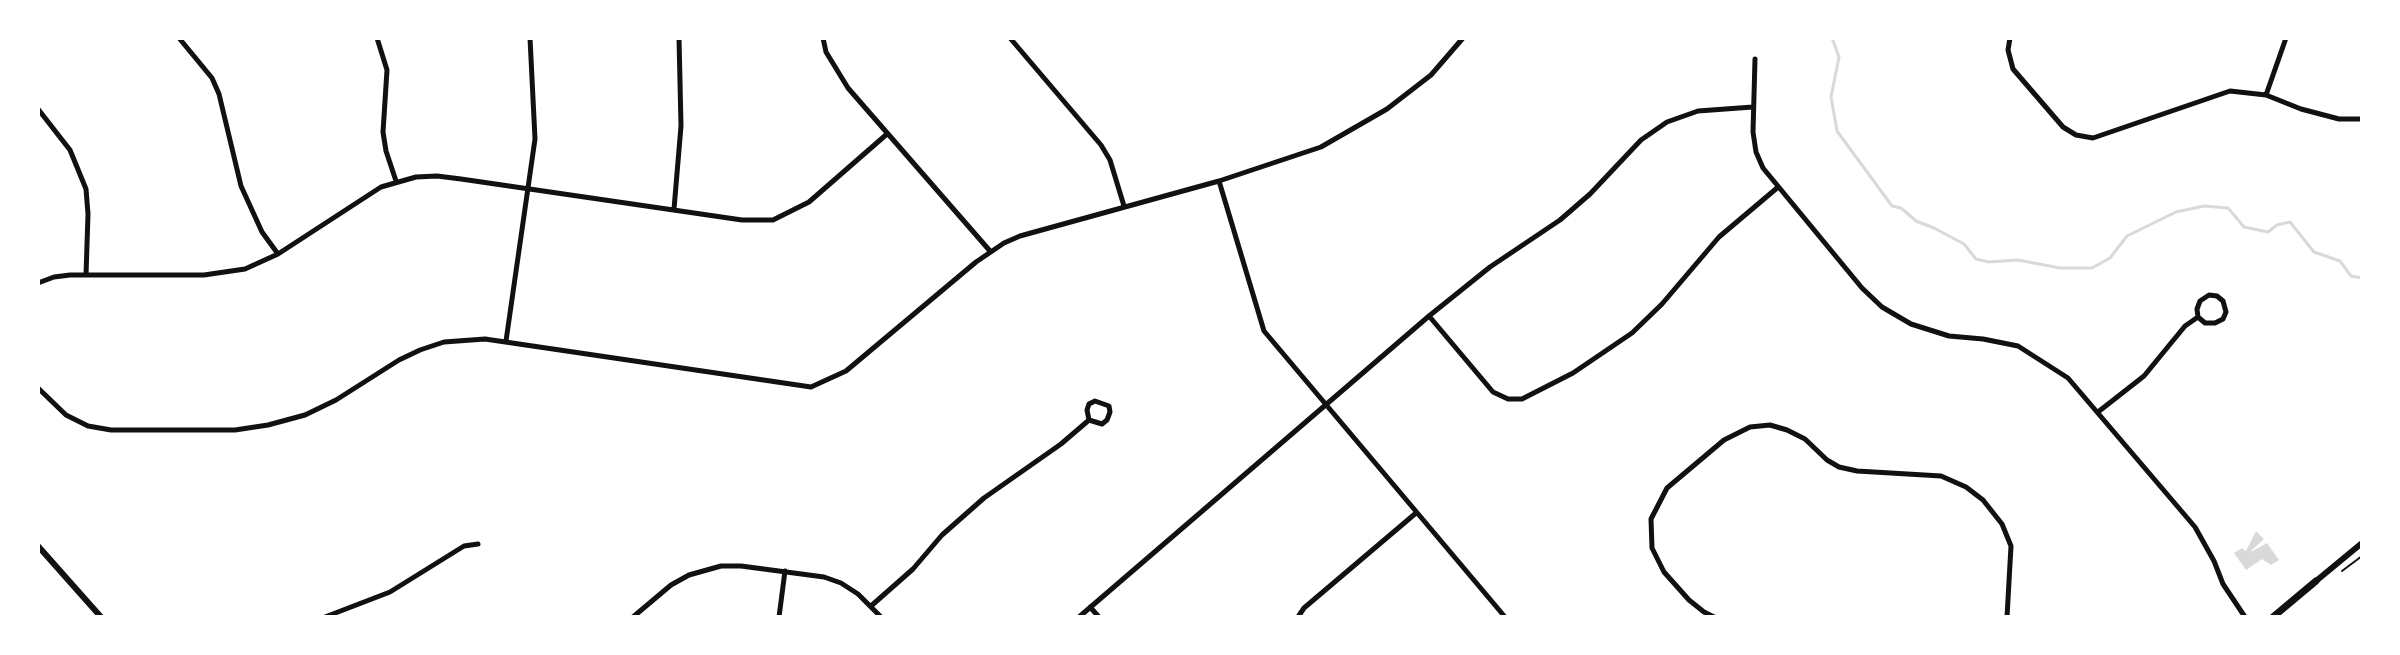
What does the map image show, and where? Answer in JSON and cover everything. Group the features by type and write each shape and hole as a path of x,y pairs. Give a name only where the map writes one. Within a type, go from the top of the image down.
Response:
{"main road":[{"path":"2273,617 2316,581"}],"street":[{"path":"179,38 212,78 222,105 241,186 262,232 278,254"},
{"path":"377,38 387,70 383,132 396,181"},
{"path":"506,341 535,139 530,38"},
{"path":"674,209 681,126 679,38"},
{"path":"823,38 826,52 848,88 990,251"},
{"path":"1010,38 1101,145 1110,160 1124,206"},
{"path":"38,388 66,415 88,426 111,430 235,430 305,415 336,400 399,360 420,350 455,341 506,341 811,387 846,371 990,251 1020,236 1219,181 1321,147 1387,109 1431,75 1463,38"},
{"path":"2010,38 2008,50 2013,69 2063,127 2076,135 2093,138 2230,91 2266,95 2339,119 2362,119"},
{"path":"2266,95 2286,38"},
{"path":"1755,59 1753,132 1756,152 1763,168 1862,288 1882,307 1911,324 1949,336 2018,346 2068,378 2195,527 2223,584 2245,617"},
{"path":"1079,617 1429,316 1490,267 1560,220 1590,194 1641,140 1667,122 1698,111 1753,107"},
{"path":"38,109 70,150 86,189 86,275"},
{"path":"38,283 54,277 86,275 226,274 278,254 360,199 396,181 437,176 742,220 773,220 809,202 887,134"},
{"path":"1219,181 1264,331 1505,617"},
{"path":"1429,316 1493,392 1508,399 1522,399 1573,373 1632,333 1662,304 1719,237 1777,188"},
{"path":"2209,295 2223,301 2226,312 2223,319 2205,323 2198,317 2200,301 2209,295"},
{"path":"2098,412 2144,376 2185,326 2198,317"},
{"path":"1095,401 1109,406 1107,420 1102,424 1089,420 1089,404 1095,401"},
{"path":"871,606 984,498 1061,444 1089,420"},
{"path":"1714,617 1689,600 1664,572 1652,548 1651,519 1667,488 1724,440 1750,427 1770,425 1805,439 1817,452 1839,467 1857,471 1941,476 1966,487 1983,500 2002,524 2011,546 2007,617"},
{"path":"1298,617 1304,608 1416,513"},
{"path":"2316,581 2362,543"},
{"path":"325,617 390,592 464,546 478,544"},
{"path":"38,546 101,617"},
{"path":"633,617 671,585 707,569 741,566 824,577 841,583 881,617"},
{"path":"779,617 785,571"},
{"path":"1090,607 1099,617"}],"path":[{"path":"2336,564 2343,572 2362,556"}],"shaded area":[{"path":"2256,531 2264,539 2249,553 2267,543 2279,560 2271,565 2262,559 2246,570 2234,553 2242,548 2246,551"}],"waterway":[{"path":"1832,38 1839,57 1831,97 1837,131 1892,206 1901,208 1916,221 1964,244 1976,259 1989,262 2018,260 2060,268 2092,268 2110,258 2127,236 2176,212 2204,206 2228,208 2244,227 2268,232 2277,225 2290,222 2314,252 2340,261 2351,276 2362,278"}]}
